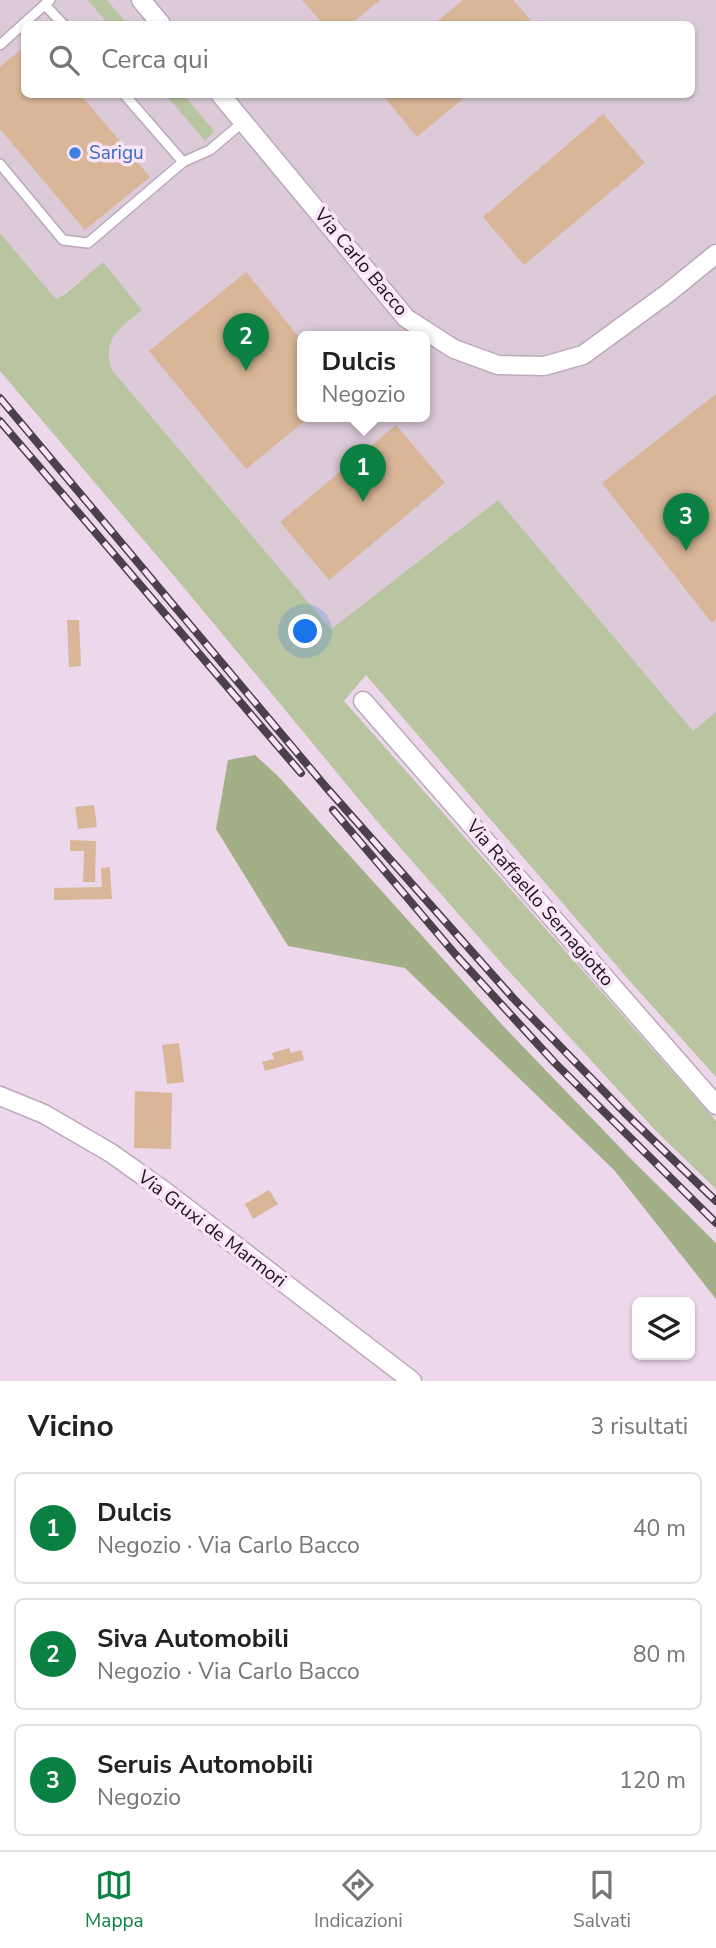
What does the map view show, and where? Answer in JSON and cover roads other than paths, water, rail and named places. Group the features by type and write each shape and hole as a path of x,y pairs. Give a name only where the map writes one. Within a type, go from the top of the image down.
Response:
{"street":[{"path":"141,0 158,21"},
{"name":"Via Carlo Bacco","path":"223,98 406,318 426,331"},
{"name":"Via Carlo Bacco","path":"430,334 454,349 498,365 544,366 583,355 716,254"},
{"name":"Via Raffaello Sernagiotto","path":"363,701 716,1105"},
{"name":"Via Gruxi de Marmori","path":"0,1096 44,1114 111,1153 412,1381"}],"lane":[{"path":"27,21 48,2 61,21"},
{"path":"0,45 21,26"},
{"path":"127,98 183,162"},
{"path":"0,164 63,240 88,243 183,162 210,150 243,122"}],"railway":[{"path":"0,398 325,786 513,998 625,1113 716,1201"},
{"path":"0,421 301,773"},
{"path":"333,810 455,954 555,1063 716,1223"}],"place":[{"name":"Sarigu","path":"75,153"},
{"name":"Siva Automobili","path":"246,371"},
{"name":"Dulcis","path":"363,502"},
{"name":"Seruis Automobili","path":"686,551"}]}
